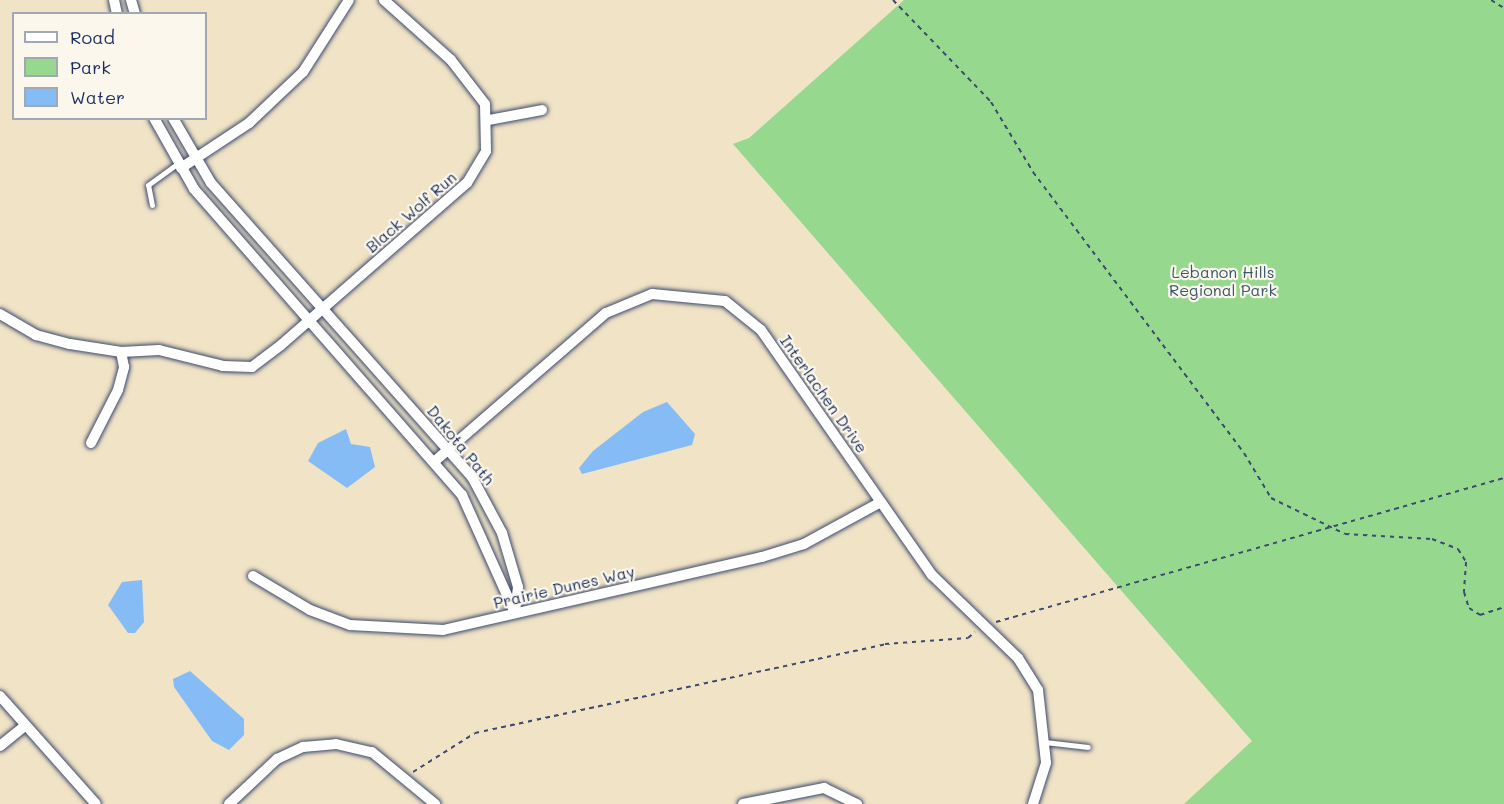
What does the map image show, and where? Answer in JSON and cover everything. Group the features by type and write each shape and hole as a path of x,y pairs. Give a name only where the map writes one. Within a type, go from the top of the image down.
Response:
{"street":[{"path":"179,166 194,160 249,123 303,72 349,0"},
{"path":"384,0 451,60 485,104 489,120 542,110"},
{"name":"Dakota Path","path":"155,120 179,166 310,320 435,461 481,529 500,590 515,613"},
{"name":"Dakota Path","path":"174,120 194,160 472,477 502,533 518,587 515,613"},
{"name":"Black Wolf Run","path":"0,314 36,335 121,352 159,350 223,366 252,367 310,320 467,183 486,151 489,120"},
{"name":"Interlachen Drive","path":"435,461 606,313 652,294 699,295 724,301 761,330 879,503 932,575 988,626 1018,658 1038,690 1046,763 1033,804"},
{"path":"91,444 118,390 124,366 121,352"},
{"name":"Prairie Dunes Way","path":"253,576 310,610 350,626 443,630 762,557 804,544 879,503"},
{"path":"0,696 96,804"},
{"path":"0,746 26,726"},
{"path":"229,804 277,759 303,747 336,744 372,752 435,804"},
{"path":"743,804 824,788 857,804"}],"lane":[{"path":"152,205 148,185 179,166"},
{"path":"1045,742 1088,747"}],"path":[{"path":"893,0 992,102 1033,172 1244,453 1271,498 1334,529 1432,539 1458,549 1466,562 1464,592 1469,608 1480,615 1504,607"},
{"path":"1491,0 1504,8"},
{"path":"405,778 475,733 885,644 968,638 1006,617 1334,529 1504,478"}],"green space":[{"name":"Lebanon Hills Regional Park","path":"904,0 1504,0 1504,804 1184,804 1252,741 733,144 749,138"}],"water":[{"path":"667,402 695,434 692,445 582,474 579,468 593,451 643,412"},
{"path":"346,429 351,444 370,447 375,467 347,488 308,461 318,443"},
{"path":"142,580 144,622 135,633 128,633 108,605 122,582"},
{"path":"190,671 244,719 244,735 229,750 212,741 174,687 173,679"}]}
